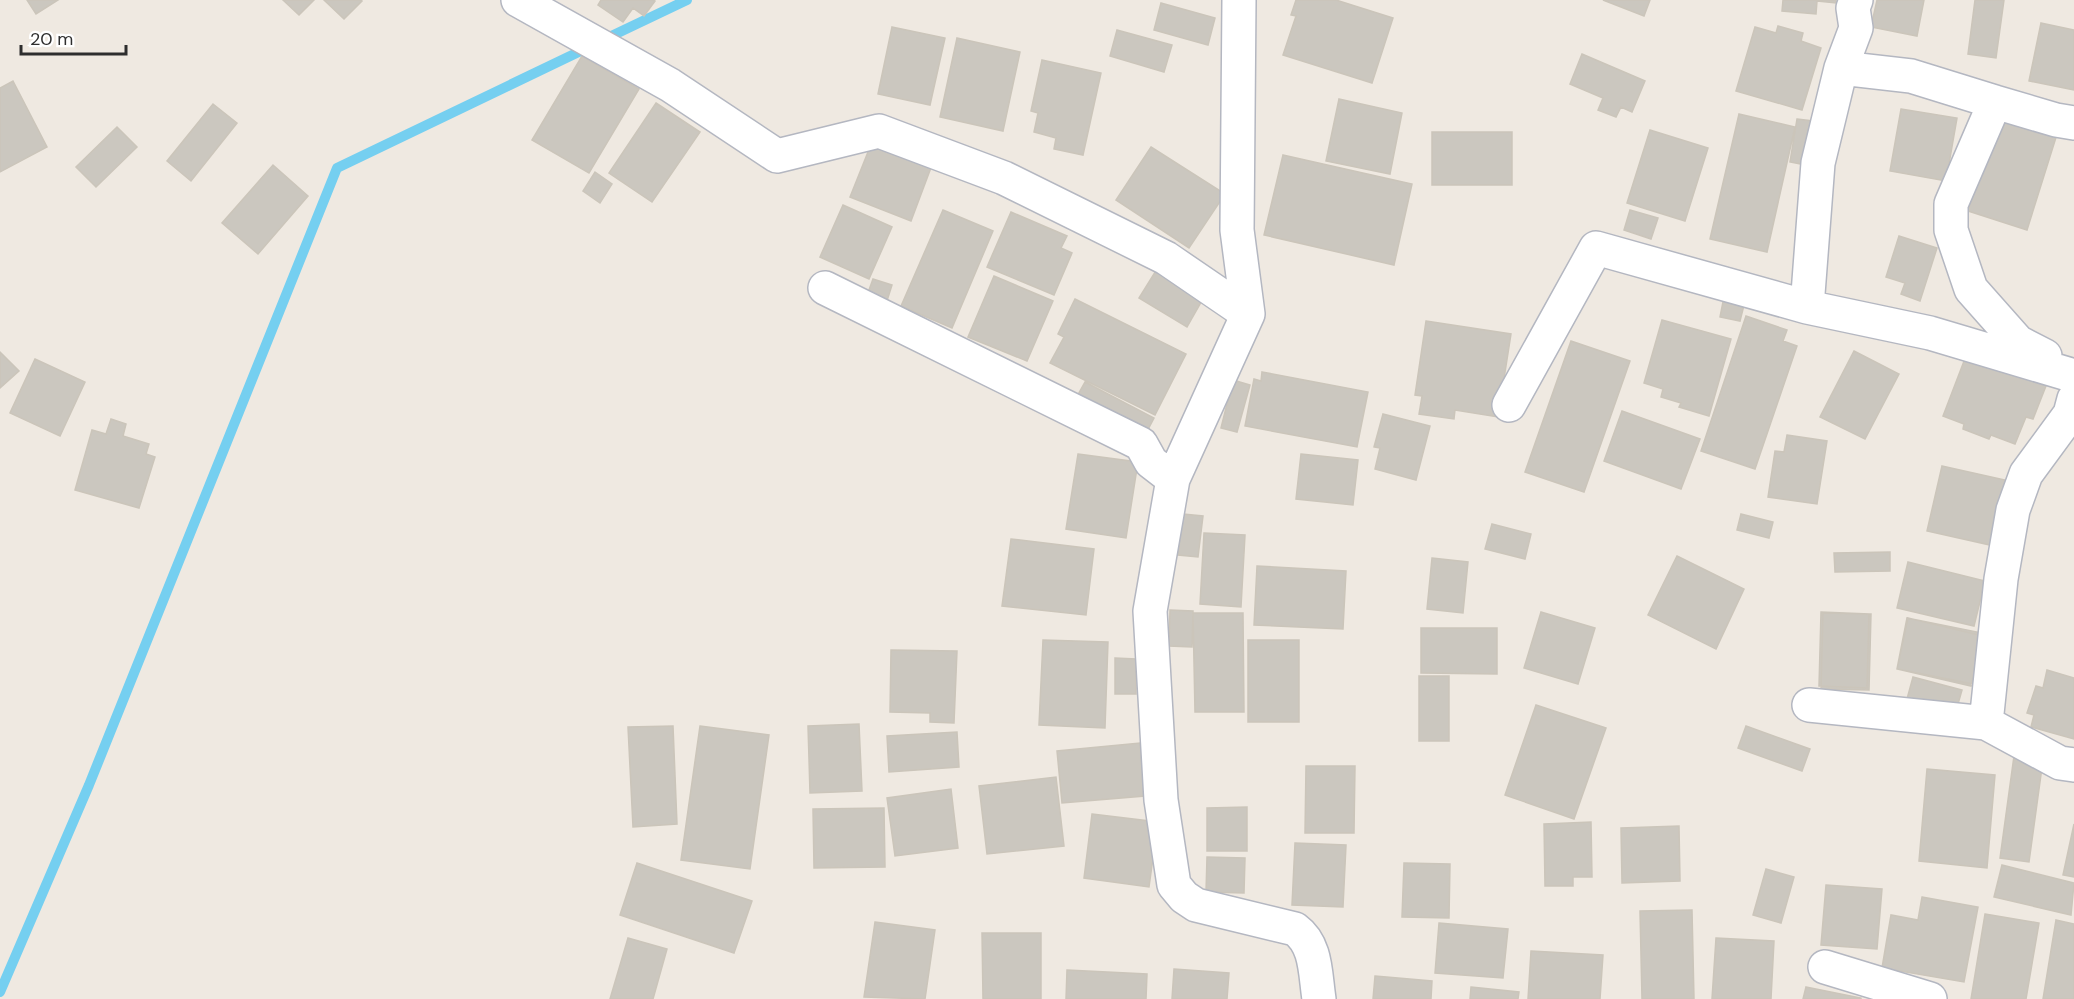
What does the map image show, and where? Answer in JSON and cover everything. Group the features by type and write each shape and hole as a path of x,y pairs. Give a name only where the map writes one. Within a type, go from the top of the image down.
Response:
{"street":[{"path":"518,0 670,85 777,156 879,131 1004,178 1166,258 1248,314"},
{"path":"1239,0 1237,230 1248,314 1173,479 1150,611 1161,800 1174,885 1184,897 1196,905 1295,929 1306,937 1312,950 1318,999"},
{"path":"1807,307 1818,163 1841,68 1856,28 1853,8 1856,0"},
{"path":"1841,68 1911,76 2074,123"},
{"path":"1986,723 2001,579 2013,510 2026,474 2070,414 2073,386 2059,363 2018,342 1971,289 1951,230 1950,204 1995,102"},
{"path":"1509,405 1596,248 1807,307 1930,333 2073,386"},
{"path":"825,288 1141,444 1151,462 1173,479"},
{"path":"1809,705 1986,723 2061,763 2074,765"},
{"path":"1825,967 1930,999"}],"building":[{"path":"27,0 58,0 36,14"},
{"path":"283,0 314,0 299,15"},
{"path":"324,0 361,0 362,1 344,19"},
{"path":"601,0 655,1 644,16 633,8 623,22 598,5"},
{"path":"1296,0 1336,0 1393,18 1372,83 1283,55 1296,16 1291,15"},
{"path":"1603,0 1650,0 1644,16"},
{"path":"1783,0 1836,0 1836,3 1817,1 1816,14 1782,11"},
{"path":"1877,0 1924,0 1917,36 1871,27"},
{"path":"1975,0 2004,0 1996,58 1968,54"},
{"path":"1161,3 1215,18 1208,45 1154,30"},
{"path":"2041,23 2074,30 2074,90 2029,81"},
{"path":"1778,26 1803,33 1801,41 1821,48 1802,110 1736,91 1755,27 1776,33"},
{"path":"892,27 945,38 930,105 878,94"},
{"path":"1117,30 1172,45 1164,72 1110,56"},
{"path":"957,38 1020,52 1003,131 940,117"},
{"path":"1582,54 1645,81 1632,112 1621,107 1616,117 1598,110 1603,98 1570,84"},
{"path":"582,56 639,89 589,173 532,140"},
{"path":"1042,60 1101,73 1083,155 1054,149 1056,138 1034,132 1038,113 1031,111"},
{"path":"13,81 47,147 0,172 0,88"},
{"path":"1339,99 1402,113 1390,174 1326,161"},
{"path":"656,103 700,132 652,202 609,173"},
{"path":"213,104 237,123 191,181 167,161"},
{"path":"1901,109 1957,118 1946,181 1890,171"},
{"path":"1998,113 2058,131 2027,230 1968,211"},
{"path":"1739,114 1795,127 1767,252 1710,239"},
{"path":"1797,119 1813,121 1806,165 1790,162"},
{"path":"117,127 137,147 96,187 76,167"},
{"path":"1650,130 1708,148 1685,221 1627,203"},
{"path":"1432,132 1512,132 1512,185 1432,185"},
{"path":"872,142 932,165 911,221 850,197"},
{"path":"1151,147 1225,194 1189,248 1116,200"},
{"path":"1283,155 1412,184 1394,265 1264,235"},
{"path":"273,165 308,196 258,254 222,223"},
{"path":"595,172 612,184 600,203 583,191"},
{"path":"843,205 892,227 869,279 820,257"},
{"path":"943,210 993,231 952,328 901,306"},
{"path":"1630,210 1658,218 1651,239 1624,230"},
{"path":"1011,212 1067,236 1061,248 1072,253 1054,295 987,267"},
{"path":"1899,236 1937,248 1920,301 1901,294 1905,283 1886,277"},
{"path":"1157,269 1204,297 1187,327 1139,298"},
{"path":"994,276 1053,301 1027,361 968,337"},
{"path":"873,279 892,285 885,307 865,301"},
{"path":"1724,297 1745,301 1740,321 1720,317"},
{"path":"1075,299 1186,354 1155,415 1050,363 1064,337 1058,334"},
{"path":"1746,316 1787,330 1783,341 1797,346 1755,469 1701,451"},
{"path":"1662,320 1731,339 1709,416 1679,407 1681,403 1661,397 1663,389 1644,383"},
{"path":"1426,321 1511,334 1498,417 1455,410 1454,419 1419,414 1422,396 1415,395"},
{"path":"1571,341 1630,361 1584,492 1525,472"},
{"path":"1854,351 1899,374 1865,439 1820,417"},
{"path":"0,352 19,371 0,388"},
{"path":"1966,356 2046,386 2033,419 2026,417 2015,444 1991,435 1989,439 1963,429 1964,424 1943,416"},
{"path":"35,359 85,382 60,436 10,413"},
{"path":"1262,372 1368,392 1357,447 1245,426 1254,379 1261,381"},
{"path":"1233,380 1250,385 1237,432 1221,428"},
{"path":"1085,382 1154,418 1144,437 1075,400"},
{"path":"1622,411 1700,439 1681,489 1604,461"},
{"path":"1383,414 1430,426 1416,480 1375,469 1380,448 1374,447"},
{"path":"111,419 126,424 123,436 149,444 146,454 155,457 139,508 75,490 92,430 106,434"},
{"path":"1787,435 1827,441 1817,504 1768,497 1775,451 1784,452"},
{"path":"1078,454 1138,462 1126,538 1066,529"},
{"path":"1301,454 1358,460 1353,505 1296,499"},
{"path":"1942,466 2005,480 1990,545 1927,531"},
{"path":"1183,514 1203,516 1198,557 1178,555"},
{"path":"1741,514 1773,522 1769,538 1737,530"},
{"path":"1492,524 1531,534 1525,559 1485,549"},
{"path":"1204,533 1245,535 1241,607 1200,604"},
{"path":"1011,539 1094,549 1086,615 1002,606"},
{"path":"1890,552 1890,571 1835,572 1834,553"},
{"path":"1677,556 1744,589 1716,649 1648,615"},
{"path":"1432,558 1468,562 1463,613 1427,609"},
{"path":"1908,562 1985,581 1974,626 1897,608"},
{"path":"1257,566 1346,571 1343,629 1254,625"},
{"path":"1170,610 1193,611 1192,647 1169,646"},
{"path":"1541,612 1595,628 1578,684 1524,668"},
{"path":"1821,612 1869,614 1867,688 1819,686"},
{"path":"1193,613 1243,613 1244,712 1195,712"},
{"path":"1823,613 1871,614 1869,690 1821,689"},
{"path":"1907,618 1982,633 1973,684 1897,669"},
{"path":"1908,618 1983,636 1971,686 1897,669"},
{"path":"1421,628 1497,628 1497,674 1421,673"},
{"path":"1043,640 1108,642 1105,728 1039,725"},
{"path":"1248,640 1299,640 1299,722 1248,722"},
{"path":"891,650 957,651 954,723 930,722 930,713 890,712"},
{"path":"1115,658 1136,659 1136,694 1115,694"},
{"path":"2047,670 2074,678 2074,739 2031,727 2034,715 2027,713 2036,686 2043,688"},
{"path":"1419,676 1449,676 1449,741 1419,741"},
{"path":"1913,677 1962,690 1956,711 1907,699"},
{"path":"1536,705 1606,728 1574,819 1505,795"},
{"path":"859,724 862,791 810,793 808,726"},
{"path":"673,726 677,824 633,827 628,727"},
{"path":"700,726 769,735 750,869 681,860"},
{"path":"1746,726 1810,749 1802,771 1738,748"},
{"path":"957,732 959,767 889,772 887,736"},
{"path":"1140,743 1145,796 1062,803 1057,751"},
{"path":"2014,756 2043,760 2029,862 2000,858"},
{"path":"1306,766 1355,766 1354,833 1305,833"},
{"path":"1927,769 1995,775 1987,868 1919,861"},
{"path":"1056,777 1064,846 987,854 979,786"},
{"path":"951,789 958,848 895,856 887,798"},
{"path":"1247,807 1247,851 1207,851 1207,808"},
{"path":"884,808 885,867 814,868 813,809"},
{"path":"1092,814 1158,822 1149,887 1084,878"},
{"path":"1591,822 1592,877 1573,877 1573,886 1545,886 1544,824"},
{"path":"2074,824 2074,877 2063,875"},
{"path":"1679,826 1680,881 1622,883 1621,828"},
{"path":"1295,843 1346,845 1343,907 1292,905"},
{"path":"1207,857 1245,858 1244,893 1206,892"},
{"path":"637,863 752,901 734,953 620,915"},
{"path":"1404,863 1450,864 1449,918 1402,917"},
{"path":"2002,865 2074,883 2071,915 1994,897"},
{"path":"1766,869 1794,877 1781,923 1753,915"},
{"path":"1826,885 1882,889 1877,949 1821,945"},
{"path":"1922,897 1978,907 1964,982 1882,968 1891,915 1918,920"},
{"path":"1692,910 1694,999 1642,999 1640,911"},
{"path":"1985,914 2039,923 2026,999 1971,999"},
{"path":"2056,920 2074,924 2074,999 2043,999"},
{"path":"875,922 935,930 925,999 864,997"},
{"path":"1439,923 1508,929 1503,978 1435,973"},
{"path":"982,933 1041,933 1041,999 983,999"},
{"path":"628,938 667,949 653,999 610,999"},
{"path":"1716,938 1774,941 1771,999 1712,999"},
{"path":"1531,951 1603,955 1600,999 1528,999"},
{"path":"1174,969 1229,973 1227,999 1172,999"},
{"path":"1067,970 1147,974 1146,999 1066,999"},
{"path":"1375,976 1432,981 1431,999 1373,999"},
{"path":"1471,987 1519,992 1518,999 1470,999"},
{"path":"1806,987 1861,998 1861,999 1803,999"}],"waterway":[{"path":"603,40 687,0"},
{"path":"0,992 89,785 337,168 589,47"}]}
